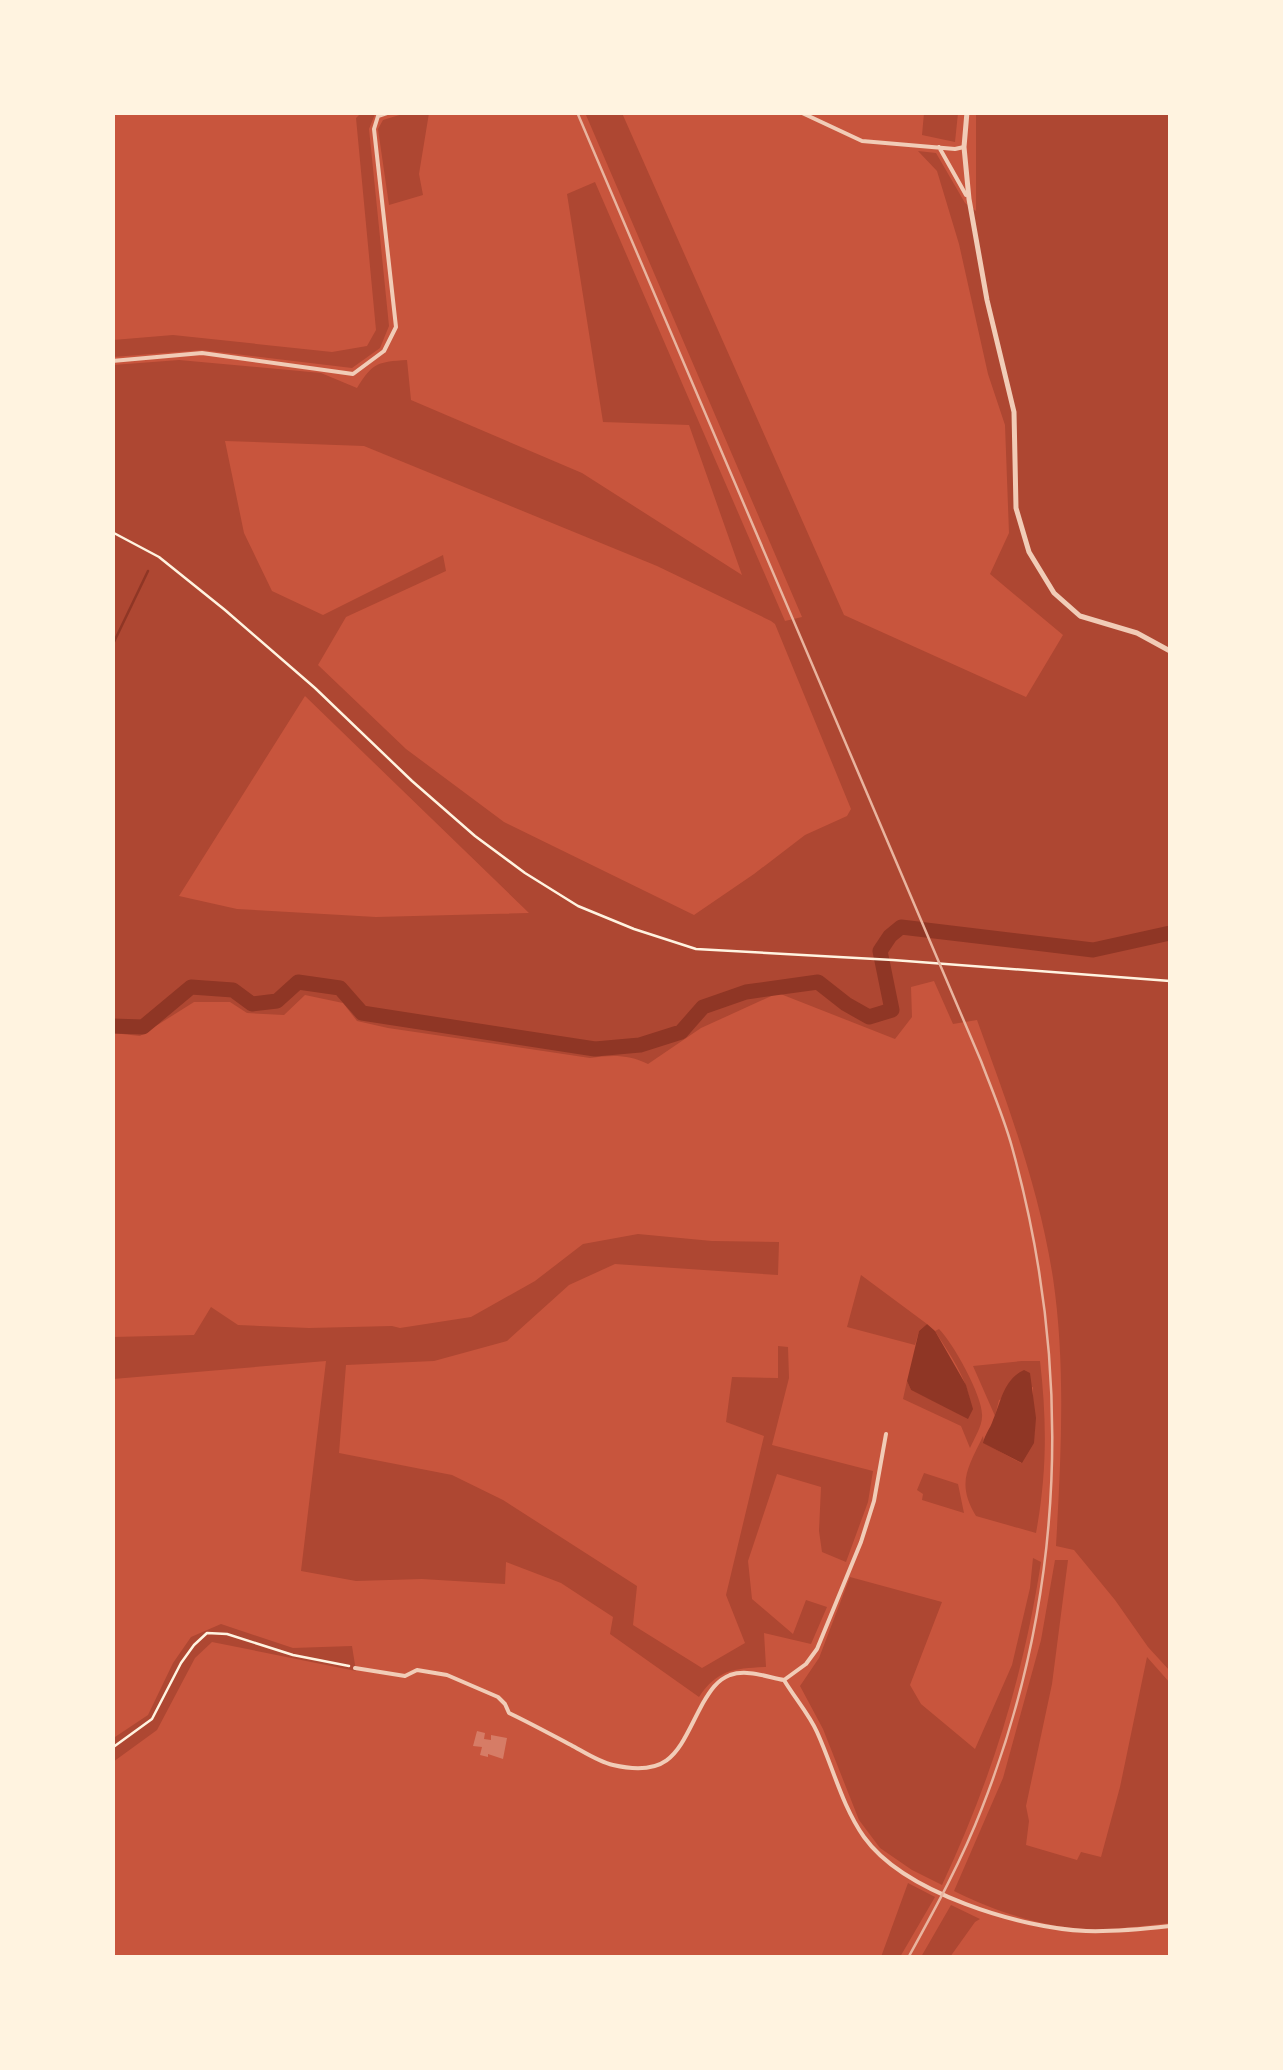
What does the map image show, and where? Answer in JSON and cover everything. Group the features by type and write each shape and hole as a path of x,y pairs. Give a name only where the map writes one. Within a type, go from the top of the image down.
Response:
{"street":[{"path":"112,361 202,353 354,374 384,351 396,327 374,128 378,116 390,112"},
{"path":"800,112 862,141 955,150 964,146"},
{"path":"967,112 964,146 969,199 987,300 1012,399 1016,508 1029,552 1054,593 1080,616 1137,633 1170,651"},
{"path":"938,146 969,199"},
{"path":"784,1680 806,1664 817,1649 874,1501 886,1434"},
{"path":"356,1668 404,1676 418,1670 447,1674 490,1693 509,1712 592,1756 611,1765 631,1767 652,1767 672,1758 710,1690 726,1677 755,1674 784,1680 816,1728 859,1830 884,1859 910,1878 984,1912 1060,1929 1170,1926"}],"path":[{"path":"112,532 159,558 224,610 475,836 578,906 696,949 1170,981"},
{"path":"112,1748 152,1719 181,1663 207,1634 227,1634 293,1655 356,1668"}],"shaded area":[{"path":"361,113 381,113 375,114 369,129 389,326 380,348 352,368 202,350 113,357 113,340 173,335 332,352 367,346 376,330 356,118"},
{"path":"406,113 429,113 419,174 423,195 389,205 378,129 383,120"},
{"path":"622,113 844,615 1026,697 1063,635 990,574 1009,533 1005,425 988,374 959,244 937,171 918,151 936,153 965,203 976,211 976,113 1170,113 1170,1671 1074,1550 1056,1546 1061,1378 1053,1278 1040,1212 977,1020 953,1024 934,981 911,987 912,1017 895,1039 778,993 701,1028 648,1064 626,1057 590,1058 388,1028 357,1021 343,1003 305,995 284,1015 247,1013 230,1002 194,1002 140,1036 113,1033 113,365 179,360 321,373 357,388 377,365 407,360 411,400 582,473 742,575 689,425 603,422 567,194 595,182 785,621 802,617 586,115","holes":["225,441 364,446 657,566 771,621 851,809 847,816 805,835 694,915 504,822 406,749 318,665 346,617 446,571 443,555 323,615 272,591 244,533","305,696 529,913 376,917 237,909 179,896"]},
{"path":"924,113 958,113 955,142 922,135"},
{"path":"638,1234 779,1242 778,1275 615,1264 569,1285 507,1341 434,1361 346,1365 339,1453 452,1475 503,1500 637,1586 633,1625 702,1668 745,1643 726,1595 764,1436 726,1422 732,1377 778,1378 778,1346 788,1347 789,1378 772,1445 873,1471 868,1502 846,1562 822,1552 821,1487 777,1474 748,1561 752,1599 793,1634 806,1600 827,1607 811,1644 764,1633 766,1667 728,1672 699,1697 610,1634 613,1617 561,1583 506,1562 505,1584 422,1579 356,1581 301,1571 326,1361 113,1379 113,1337 194,1335 211,1307 238,1325 309,1328 400,1328 471,1317 535,1281 583,1244"},
{"path":"861,1275 927,1324 919,1331 915,1345 847,1327"},
{"path":"927,1324 966,1385 973,1409 968,1419 911,1390 907,1381 919,1331"},
{"path":"939,1329 966,1371 981,1408 981,1424 970,1448 961,1426 903,1399 907,1381 911,1390 968,1418 966,1385 935,1331"},
{"path":"1040,1361 1042,1383 1044,1468 1036,1533 976,1516 965,1485 983,1436 984,1443 1021,1463 1028,1451 1035,1426 1033,1387 999,1400 995,1416 973,1366"},
{"path":"1024,1370 1030,1373 1036,1418 1034,1443 1022,1463 983,1443 1008,1385"},
{"path":"924,1473 958,1484 964,1513 922,1500 923,1494 917,1490"},
{"path":"1033,1558 1041,1562 1004,1727 942,1885 880,1848 859,1820 823,1729 800,1686 819,1658 850,1577 942,1602 910,1685 921,1704 975,1749 1012,1665"},
{"path":"1055,1560 1068,1560 1052,1684 1026,1806 1026,1845 1077,1860 1081,1852 1101,1857 1147,1657 1170,1683 1170,1923 1106,1929 1067,1927 1009,1914 954,1891 1003,1778 1041,1640"},
{"path":"221,1624 293,1648 352,1646 356,1671 212,1642 195,1658 157,1730 113,1762 112,1739 148,1715 173,1663 191,1637"},
{"path":"908,1883 935,1897 900,1957 881,1957"},
{"path":"951,1905 980,1919 950,1957 921,1957"}],"building":[{"path":"477,1731 485,1733 484,1739 491,1740 491,1735 507,1738 503,1759 480,1755 482,1747 473,1746"}],"waterway":[{"path":"112,646 148,571"},
{"path":"112,1026 143,1027 191,987 233,990 252,1004 277,1001 298,982 340,988 362,1013 595,1049 640,1045 681,1032 703,1007 746,992 818,982 869,1017 892,1010 880,951 901,927 1093,950 1170,933"}],"railway":[{"path":"577,112 981,1061 1009,1136 1032,1230 1045,1313 1051,1480 1031,1646 1010,1727 982,1808 908,1958"}]}
